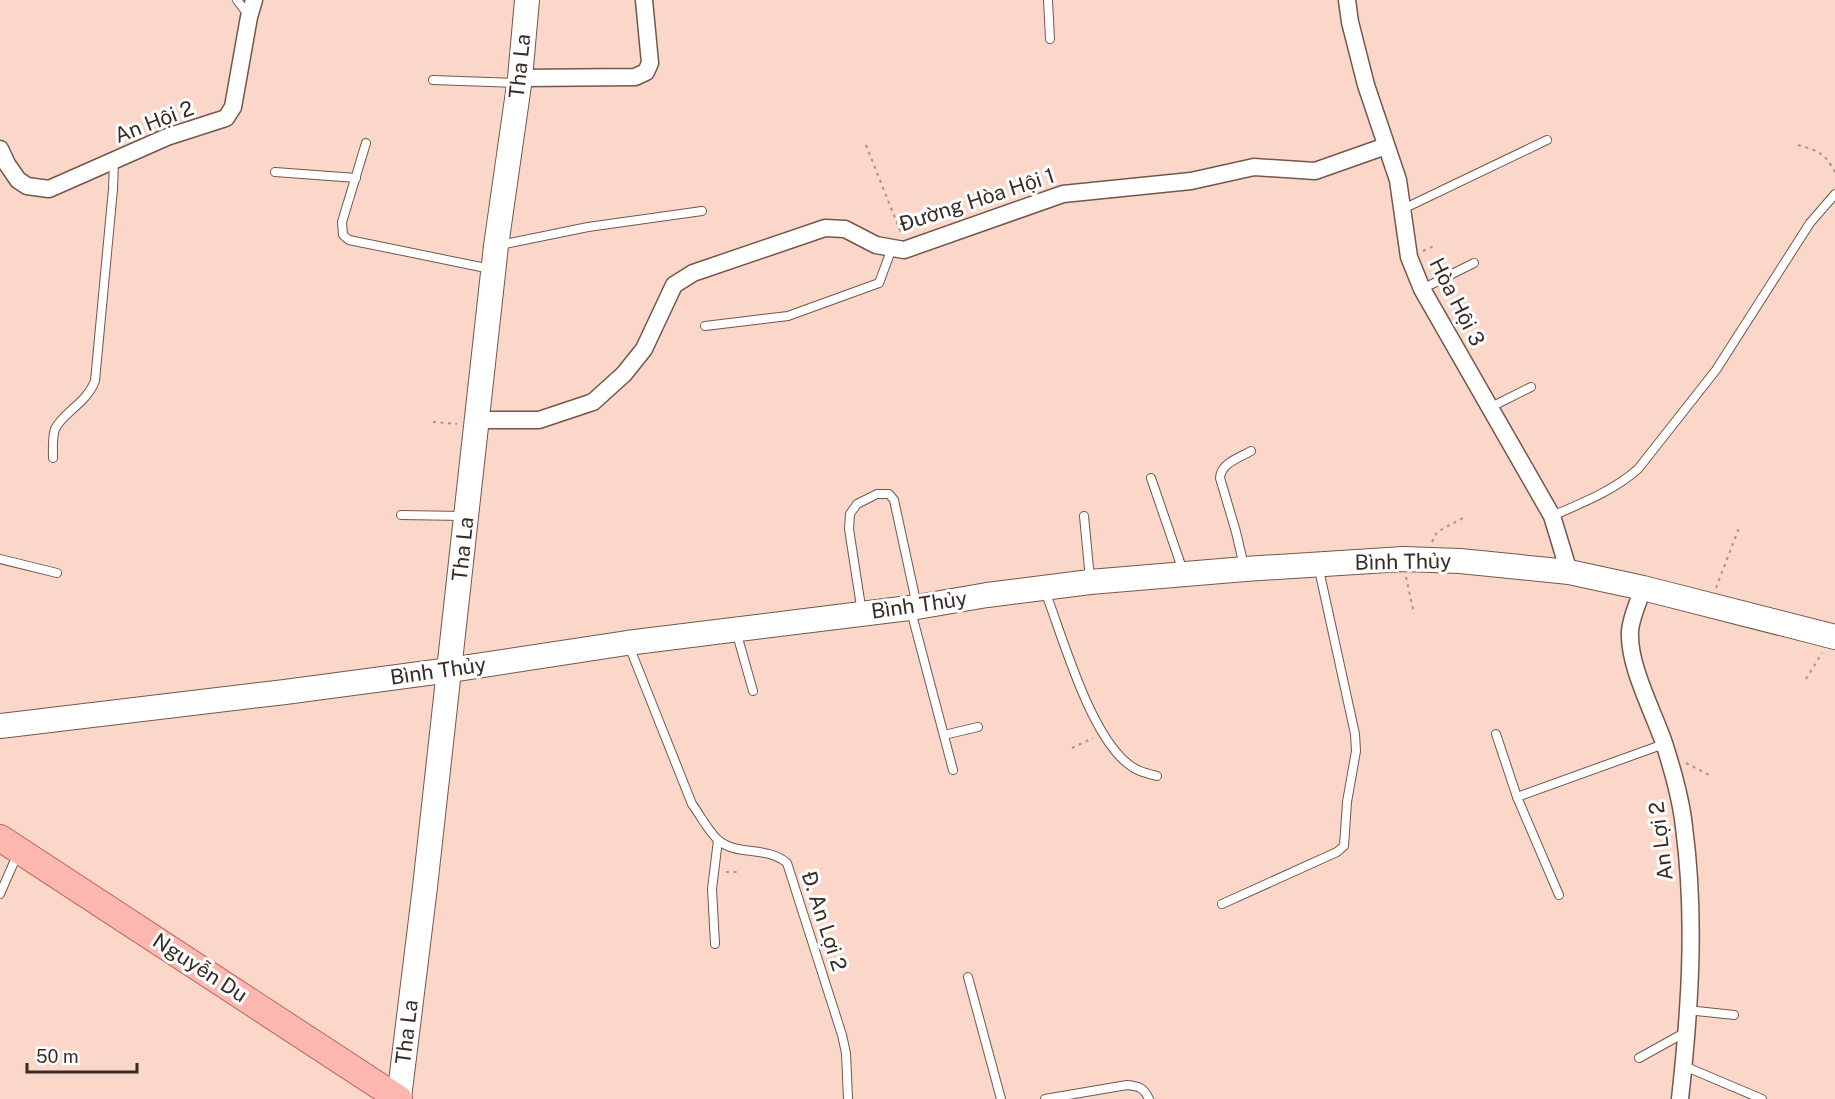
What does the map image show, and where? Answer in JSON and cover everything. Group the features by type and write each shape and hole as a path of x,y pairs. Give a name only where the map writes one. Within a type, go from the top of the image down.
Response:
{"main road":[{"name":"Tha La","path":"399,1098 450,670 495,258 520,81 527,0"},
{"name":"Bình Thủy","path":"0,726 224,700 450,670 627,643 862,614 1090,582 1245,569 1413,560 1460,561 1569,572 1834,634"},
{"name":"Nguyễn Du","path":"10,844 399,1098"}],"street":[{"name":"An Hội 2","path":"0,149 18,180 27,186 49,189 167,137 226,118 233,107 254,0"},
{"path":"520,81 635,77 646,72 650,63 644,0"},
{"name":"Hòa Hội 3","path":"1347,0 1350,22 1366,86 1398,180 1409,257 1422,289 1552,516 1569,572"},
{"name":"Đường Hòa Hội 1","path":"478,423 539,420 593,402 624,374 644,348 674,285 693,273 825,228 845,229 876,245 900,249 1063,194 1191,181 1254,167 1315,171 1386,146"},
{"name":"An Lợi 2","path":"1643,588 1630,629 1630,646 1666,749 1678,791 1684,828 1692,918 1688,1010 1680,1099"}],"lane":[{"path":"237,0 249,17"},
{"path":"1048,0 1050,39"},
{"path":"434,80 520,81"},
{"path":"1403,208 1547,140"},
{"path":"366,143 342,222 343,235 349,240 495,258 615,223 702,211"},
{"path":"52,458 54,431 91,392 95,381 114,161"},
{"path":"275,172 356,178"},
{"path":"1552,516 1607,492 1625,481 1638,469 1716,370 1810,223 1835,194"},
{"path":"705,326 788,316 879,283 900,249"},
{"path":"1422,289 1474,263"},
{"path":"1489,408 1531,387"},
{"path":"1245,569 1220,471 1225,465 1251,451"},
{"path":"1150,478 1184,574"},
{"path":"862,614 849,529 850,514 857,504 877,494 889,494 894,500 914,607 953,770"},
{"path":"401,514 467,516"},
{"path":"1084,516 1090,582"},
{"path":"0,559 57,573"},
{"path":"1222,904 1337,852 1344,846 1347,802 1356,751 1355,734 1318,565"},
{"path":"1044,588 1080,685 1104,733 1127,764 1157,776"},
{"path":"736,629 753,691"},
{"path":"627,643 692,804 718,840 712,907 715,944"},
{"path":"944,735 978,728"},
{"path":"1496,734 1518,797 1558,895"},
{"path":"1518,797 1666,749"},
{"name":"Đ. An Lợi 2","path":"718,840 732,848 769,852 779,856 787,863 842,1035 846,1053 848,1099"},
{"path":"0,894 10,844"},
{"path":"968,977 1001,1099"},
{"path":"1688,1010 1734,1015"},
{"path":"1639,1058 1686,1032"},
{"path":"1684,1066 1762,1099"},
{"path":"1045,1099 1127,1086 1138,1086 1145,1091 1149,1099"}],"path":[{"path":"866,145 900,249"},
{"path":"1798,145 1819,151 1835,172"},
{"path":"433,422 478,423"},
{"path":"1414,614 1413,560 1437,532 1463,518"},
{"path":"1709,604 1739,528"},
{"path":"1806,679 1834,634"},
{"path":"1072,747 1104,733"},
{"path":"1666,749 1711,776"},
{"path":"714,872 741,873"}]}
